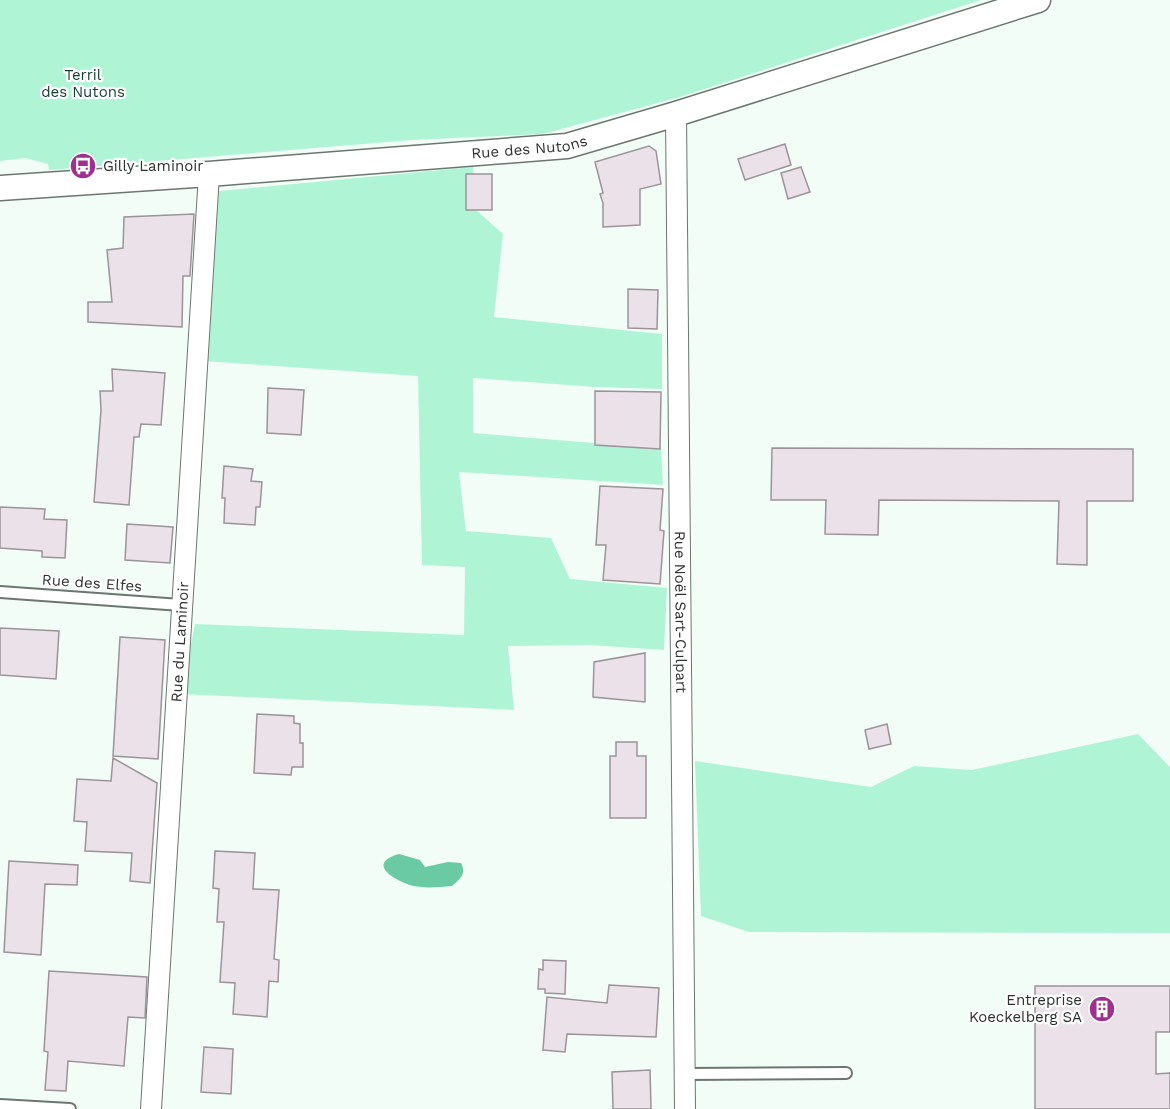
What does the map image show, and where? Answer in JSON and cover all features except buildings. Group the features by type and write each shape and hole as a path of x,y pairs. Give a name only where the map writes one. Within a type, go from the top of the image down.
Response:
{"street":[{"name":"Rue des Nutons","path":"0,188 567,146 1038,0"},
{"name":"Rue Noël Sart-Culpart","path":"676,114 685,1109"},
{"name":"Rue du Laminoir","path":"151,1109 209,174"}],"lane":[{"name":"Rue des Elfes","path":"0,592 181,605"},
{"path":"685,1074 846,1073"},
{"path":"0,1105 70,1109"}],"green space":[{"name":"Terril des Nutons","path":"0,0 981,0 680,97 543,134 412,140 49,170 48,164 25,158 0,161"},
{"path":"473,167 475,209 503,234 494,317 662,334 662,389 595,387 473,378 473,433 661,446 663,485 459,472 466,531 551,538 570,579 667,588 664,650 591,645 508,646 514,710 181,694 195,624 464,635 465,567 422,565 418,376 204,361 219,191"},
{"path":"1138,734 1170,767 1170,933 749,932 701,916 695,761 871,787 914,766 972,770"}],"shaded area":[{"path":"399,854 420,860 425,867 448,862 461,863 463,873 452,886 410,885 390,875 384,866 390,858"}],"place":[{"name":"Gilly Laminoir","path":"83,166"},
{"name":"Entreprise Koeckelberg SA","path":"1102,1009"}]}
